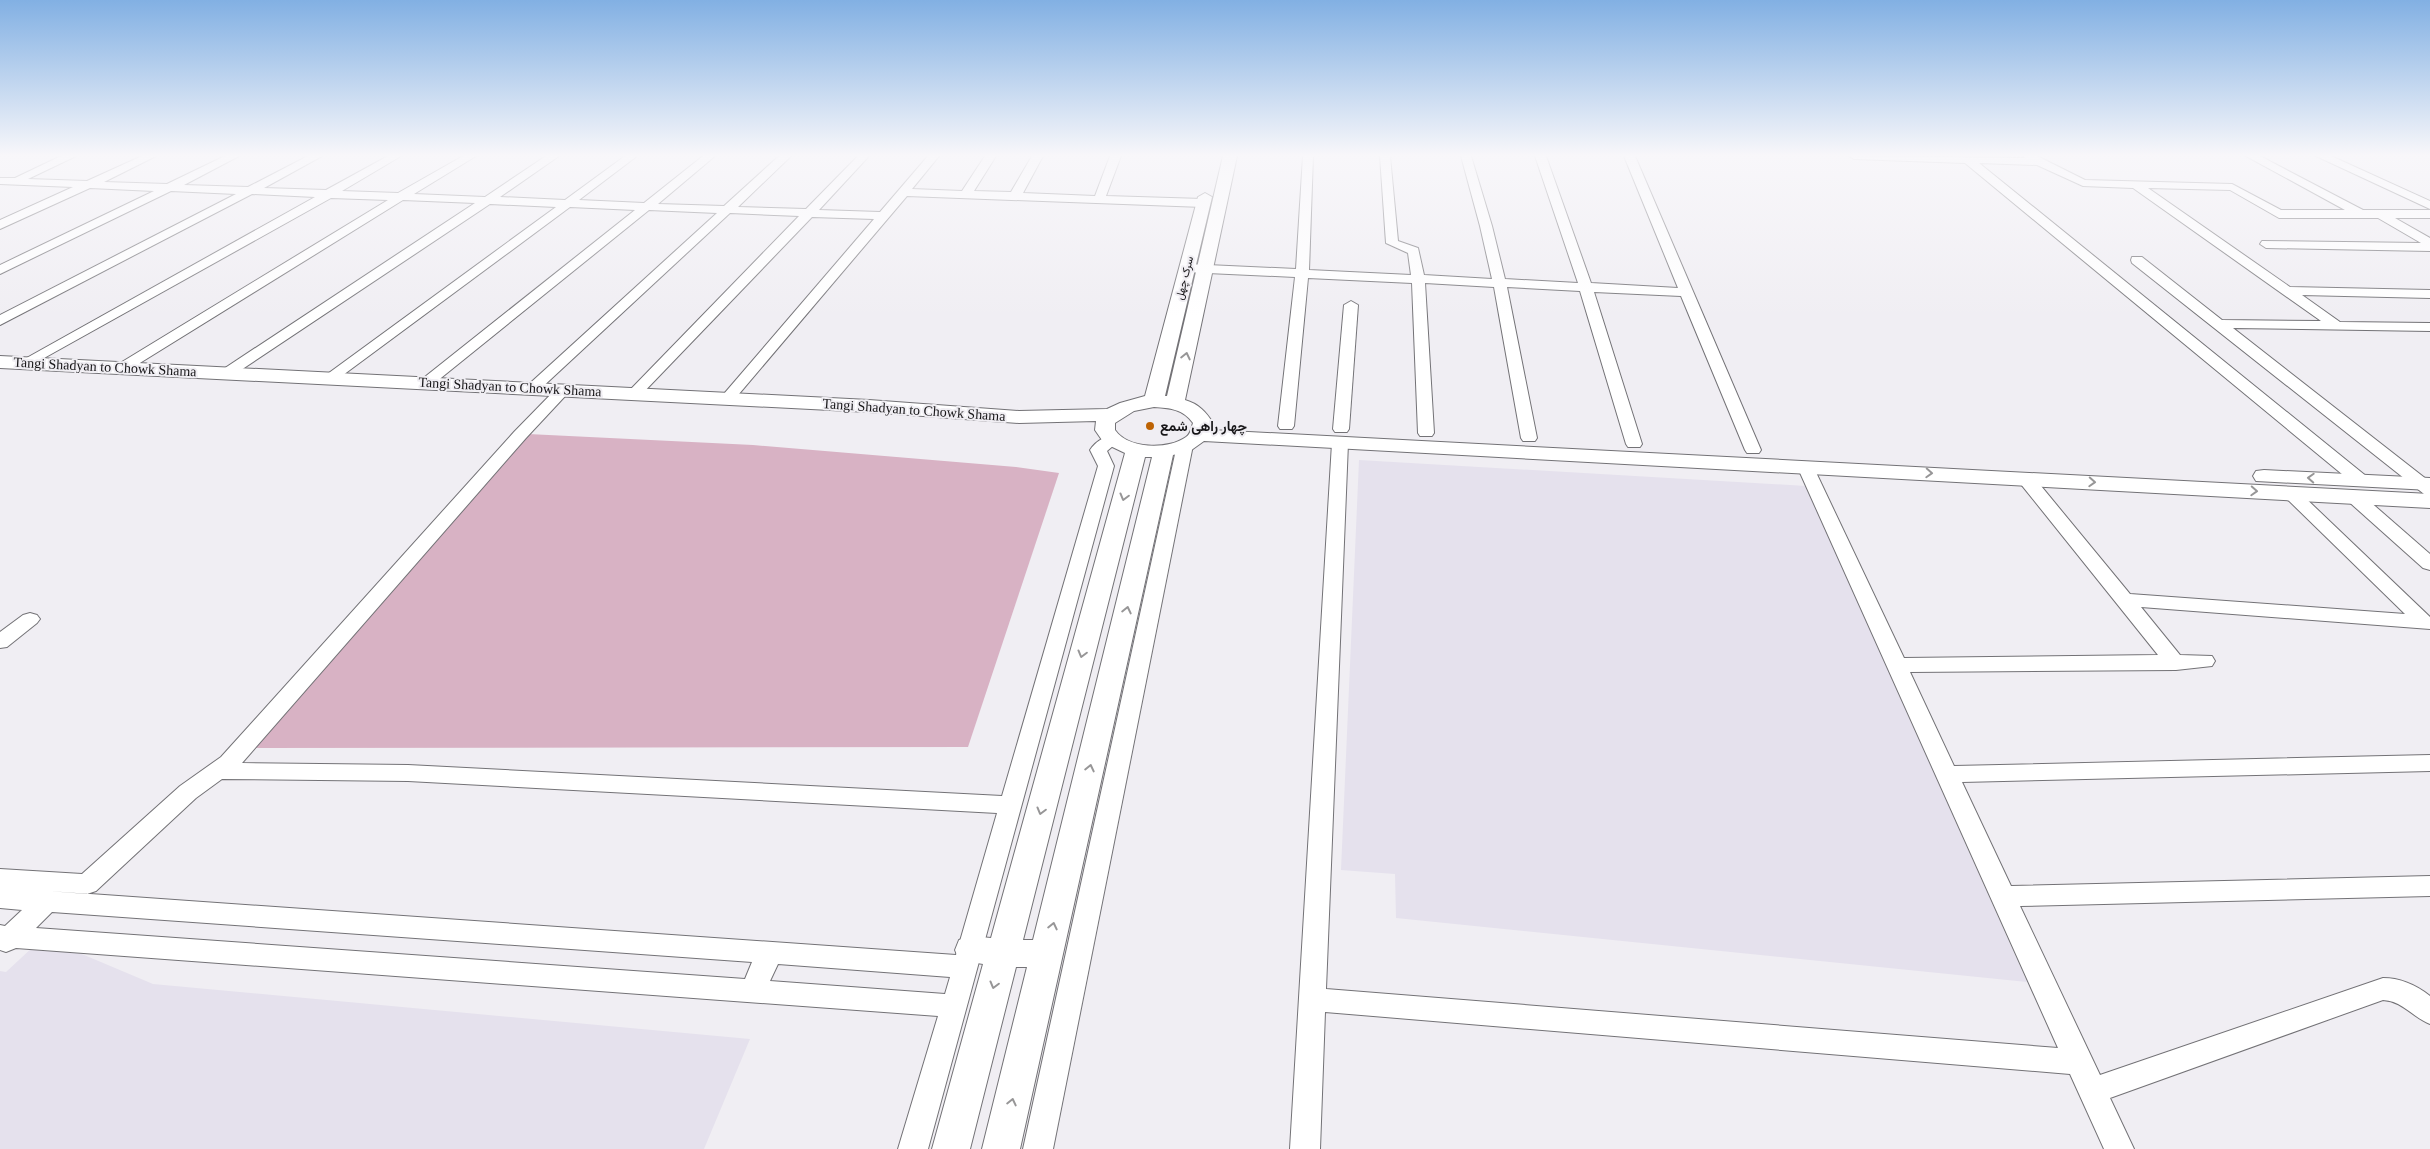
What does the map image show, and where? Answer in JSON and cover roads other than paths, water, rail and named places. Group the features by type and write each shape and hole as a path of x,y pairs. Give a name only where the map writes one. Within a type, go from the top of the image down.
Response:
{"main road":[{"name":"سرک چهل","path":"1154,401 1201,210"},
{"path":"1175,403 1218,210"},
{"name":"Tangi Shadyan to Chowk Shama","path":"0,362 869,406 1019,417 1152,436"},
{"path":"951,1149 1004,952 1152,436 1198,414 1187,407 1175,403 1154,401 1129,405 1152,436 1046,955 1001,1149"},
{"path":"1152,436 1286,426 1341,436 2026,479 2291,494 2357,489"},
{"path":"1152,436 1341,436 1426,433 1752,450 2357,489 2428,490"},
{"path":"968,959 1004,952 1046,955"}],"street":[{"path":"0,225 34,210"},
{"path":"0,270 124,210"},
{"path":"0,321 215,210"},
{"path":"28,363 302,210"},
{"path":"122,368 380,210"},
{"path":"227,373 473,210"},
{"path":"330,378 560,210"},
{"path":"426,383 643,210"},
{"path":"532,388 727,210"},
{"path":"741,210 884,216"},
{"path":"634,394 813,210"},
{"path":"728,398 890,210"},
{"path":"1286,426 1302,274 1305,210"},
{"path":"1390,210 1392,243 1414,251 1418,280 1426,433"},
{"path":"1482,210 1500,283 1529,438"},
{"path":"1559,210 1586,288 1634,444"},
{"path":"1651,210 1752,450"},
{"path":"2027,210 2357,489 2430,564"},
{"path":"2172,210 2337,326"},
{"path":"2271,210 2279,214 2430,214"},
{"path":"2354,210 2364,215"},
{"path":"2379,214 2430,243"},
{"path":"2266,244 2430,248"},
{"path":"2138,260 2428,490"},
{"path":"1186,268 1686,292"},
{"path":"2288,291 2430,294"},
{"path":"1305,1149 1341,436 1351,305"},
{"path":"2219,324 2430,327"},
{"path":"0,879 87,884 188,792 229,763 513,442 564,390"},
{"path":"913,1149 1106,466 1098,450 1152,436 1038,1149"},
{"path":"1805,466 2119,1149"},
{"path":"2026,479 2127,600 2176,663"},
{"path":"2291,494 2426,625"},
{"path":"2127,600 2426,625"},
{"path":"0,642 30,619"},
{"path":"1897,665 2176,663 2206,661"},
{"path":"1947,774 2430,763"},
{"path":"218,771 408,773 1010,805"},
{"path":"2003,896 2430,886"},
{"path":"0,898 770,952 968,959"},
{"path":"4,940 46,902"},
{"path":"4,940 753,990 954,1006"},
{"path":"753,990 770,952"},
{"path":"2092,1091 2383,989 2395,989 2412,996 2430,1012"},
{"path":"1313,999 2079,1062"}],"place":[{"name":"چهار راهی شمع","path":"1150,426"}]}
